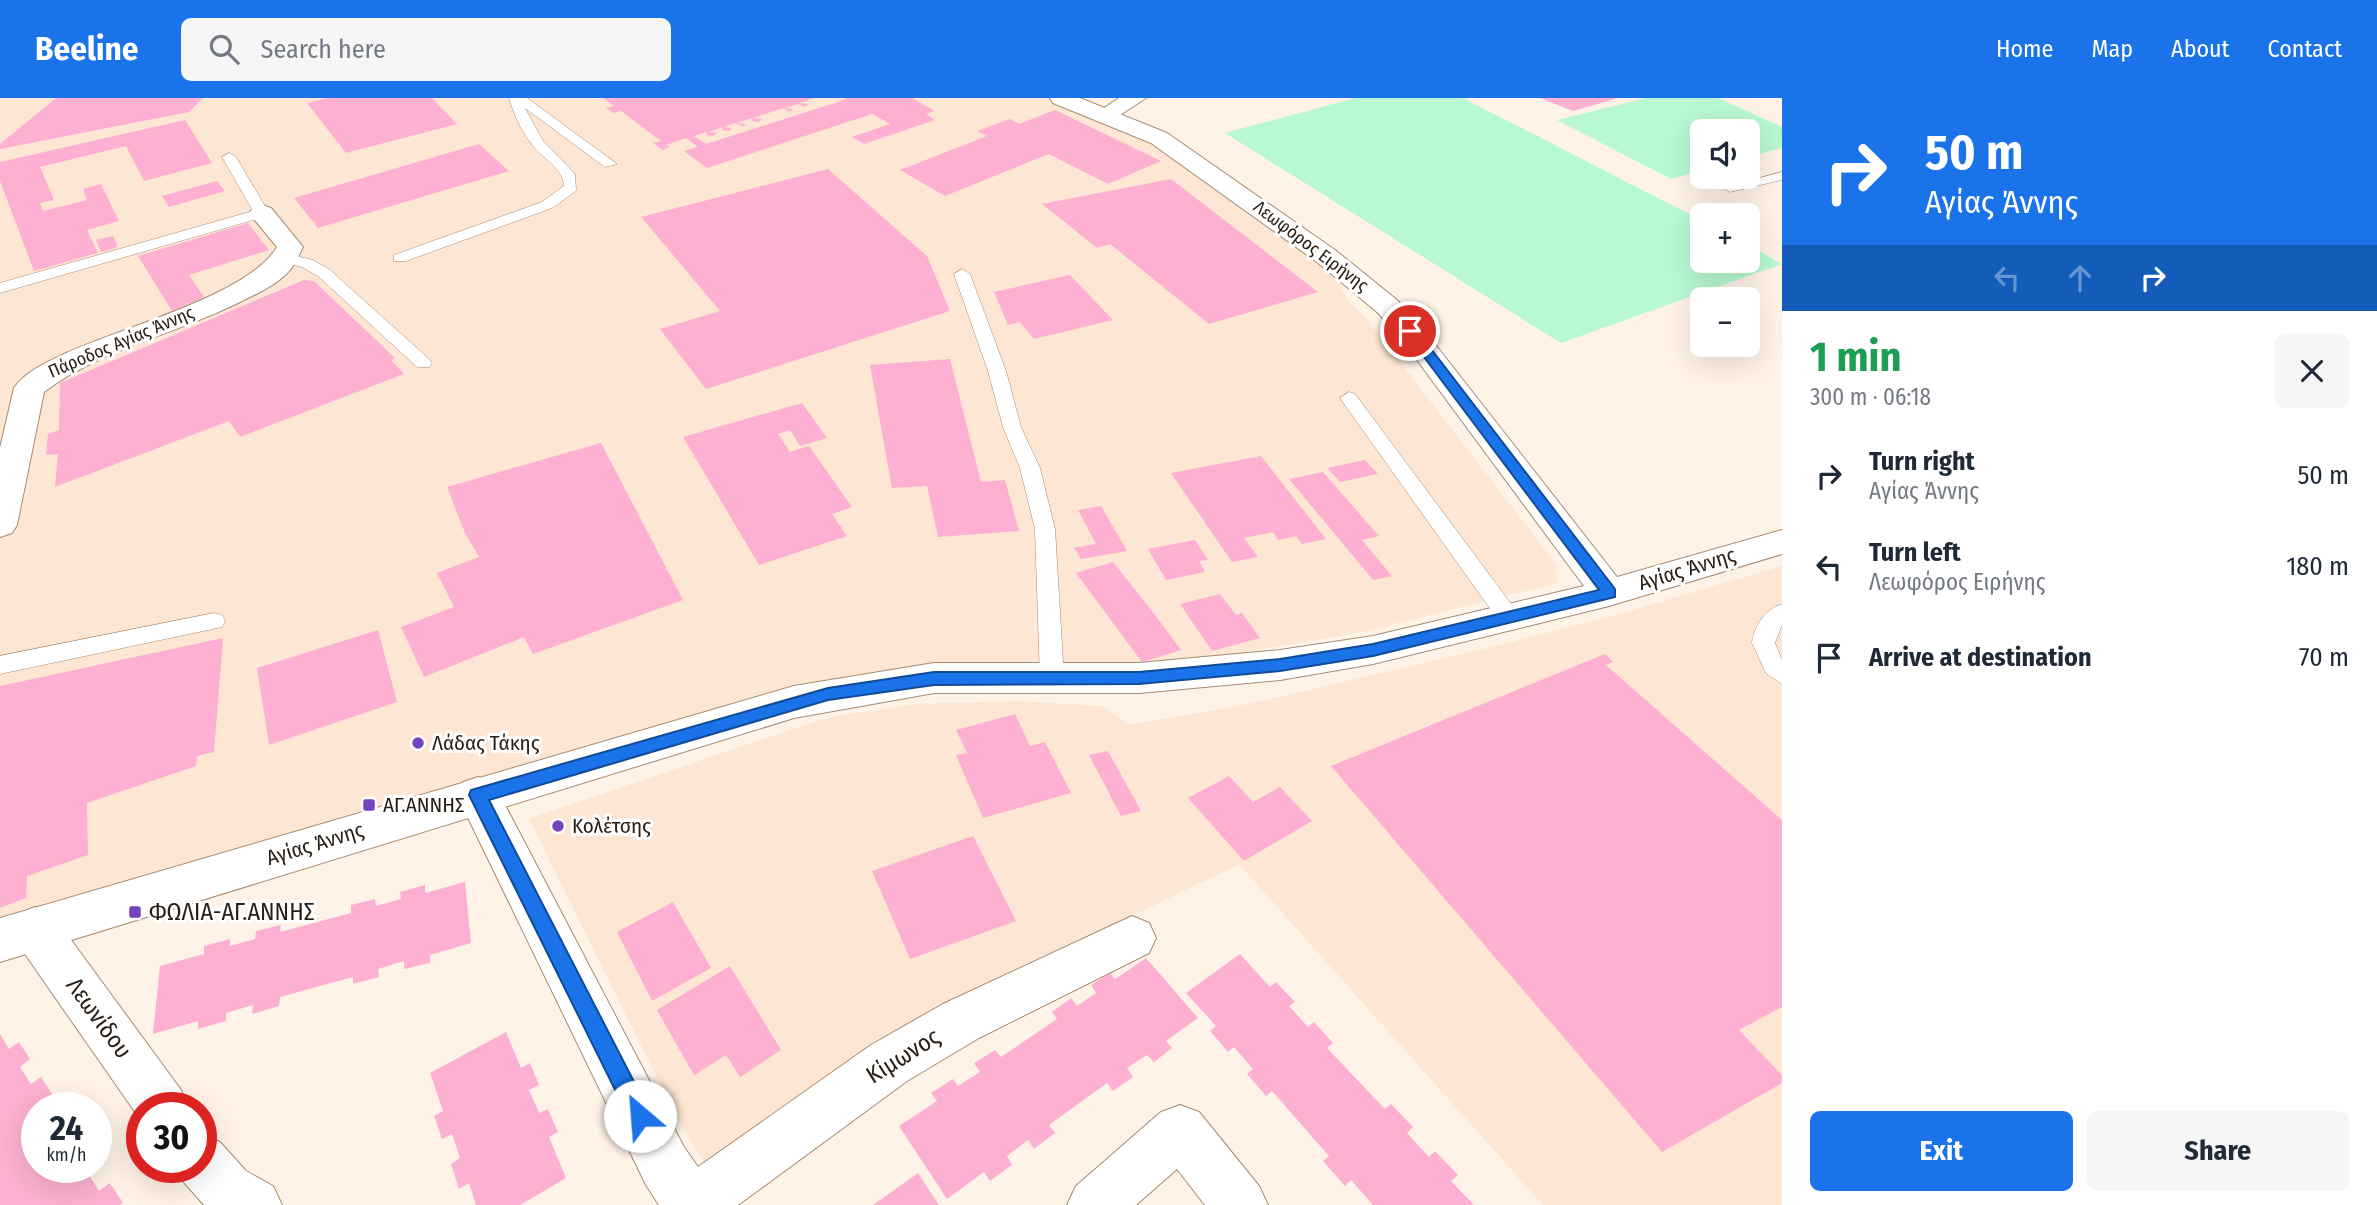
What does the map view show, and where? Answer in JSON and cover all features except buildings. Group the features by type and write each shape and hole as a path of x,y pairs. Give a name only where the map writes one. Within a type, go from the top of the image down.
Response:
{"street":[{"name":"Λεωφόρος Ειρήνης","path":"1061,98 1147,131 1171,145 1326,256 1387,306 1410,331 1609,593"},
{"path":"1106,114 1135,98"},
{"path":"262,213 290,247 287,259"},
{"name":"Πάροδος Αγίας Άννης","path":"0,525 25,396 35,381 56,368 234,295 265,278 287,259"},
{"name":"Αγίας Άννης","path":"17,935 478,795 828,694 934,678 1188,676 1280,665 1373,650 1509,618 1779,545"},
{"path":"478,795 665,1166 692,1205"},
{"name":"Λεωνίδου","path":"17,935 149,1092"},
{"name":"Κίμωνος","path":"692,1205 888,1063 961,1021 1132,938"},
{"path":"1095,1205 1180,1131 1241,1205"},
{"path":"217,1178 228,1190 254,1205"}],"lane":[{"path":"517,98 610,164"},
{"path":"400,258 547,205 570,188 571,179 567,172 539,146 521,117 517,98"},
{"path":"0,288 262,213 229,157"},
{"path":"1760,181 1782,176"},
{"path":"287,259 307,262 324,273 423,363"},
{"path":"962,274 998,370 1012,428 1030,468 1045,529 1052,679"},
{"path":"1349,398 1509,618"},
{"path":"1782,612 1765,627 1762,646 1773,667 1782,674"},
{"path":"0,665 214,621"}],"shaded area":[{"path":"0,98 1047,98 1142,133 1329,265 1349,302 1366,318 1556,564 1557,583 1362,632 1184,662 933,663 824,681 0,926"},
{"path":"1782,566 1782,1205 1543,1205 1239,864 1006,977 707,1168 674,1112 529,819 813,722 842,715 916,704 1016,701 1103,706 1130,725 1253,703 1484,649 1609,617"}],"green space":[{"path":"1355,98 1463,98 1690,214 1690,273 1757,273 1718,287 1690,287 1690,297 1561,343 1225,133"},
{"path":"1646,98 1718,98 1782,127 1782,148 1760,154 1760,119 1690,119 1690,174 1671,179 1557,120"},
{"path":"1760,252 1782,264 1760,272"}],"place":[{"name":"Λάδας Τάκης","path":"418,743"},
{"name":"ΑΓ.ΑΝΝΗΣ","path":"369,805"},
{"name":"Κολέτσης","path":"558,826"},
{"name":"ΦΩΛΙΑ-ΑΓ.ΑΝΝΗΣ","path":"135,912"}],"route":[{"path":"640,1116 478,795 784,704 828,694 934,678 1139,678 1188,676 1280,665 1373,650 1609,593 1410,331"}]}
